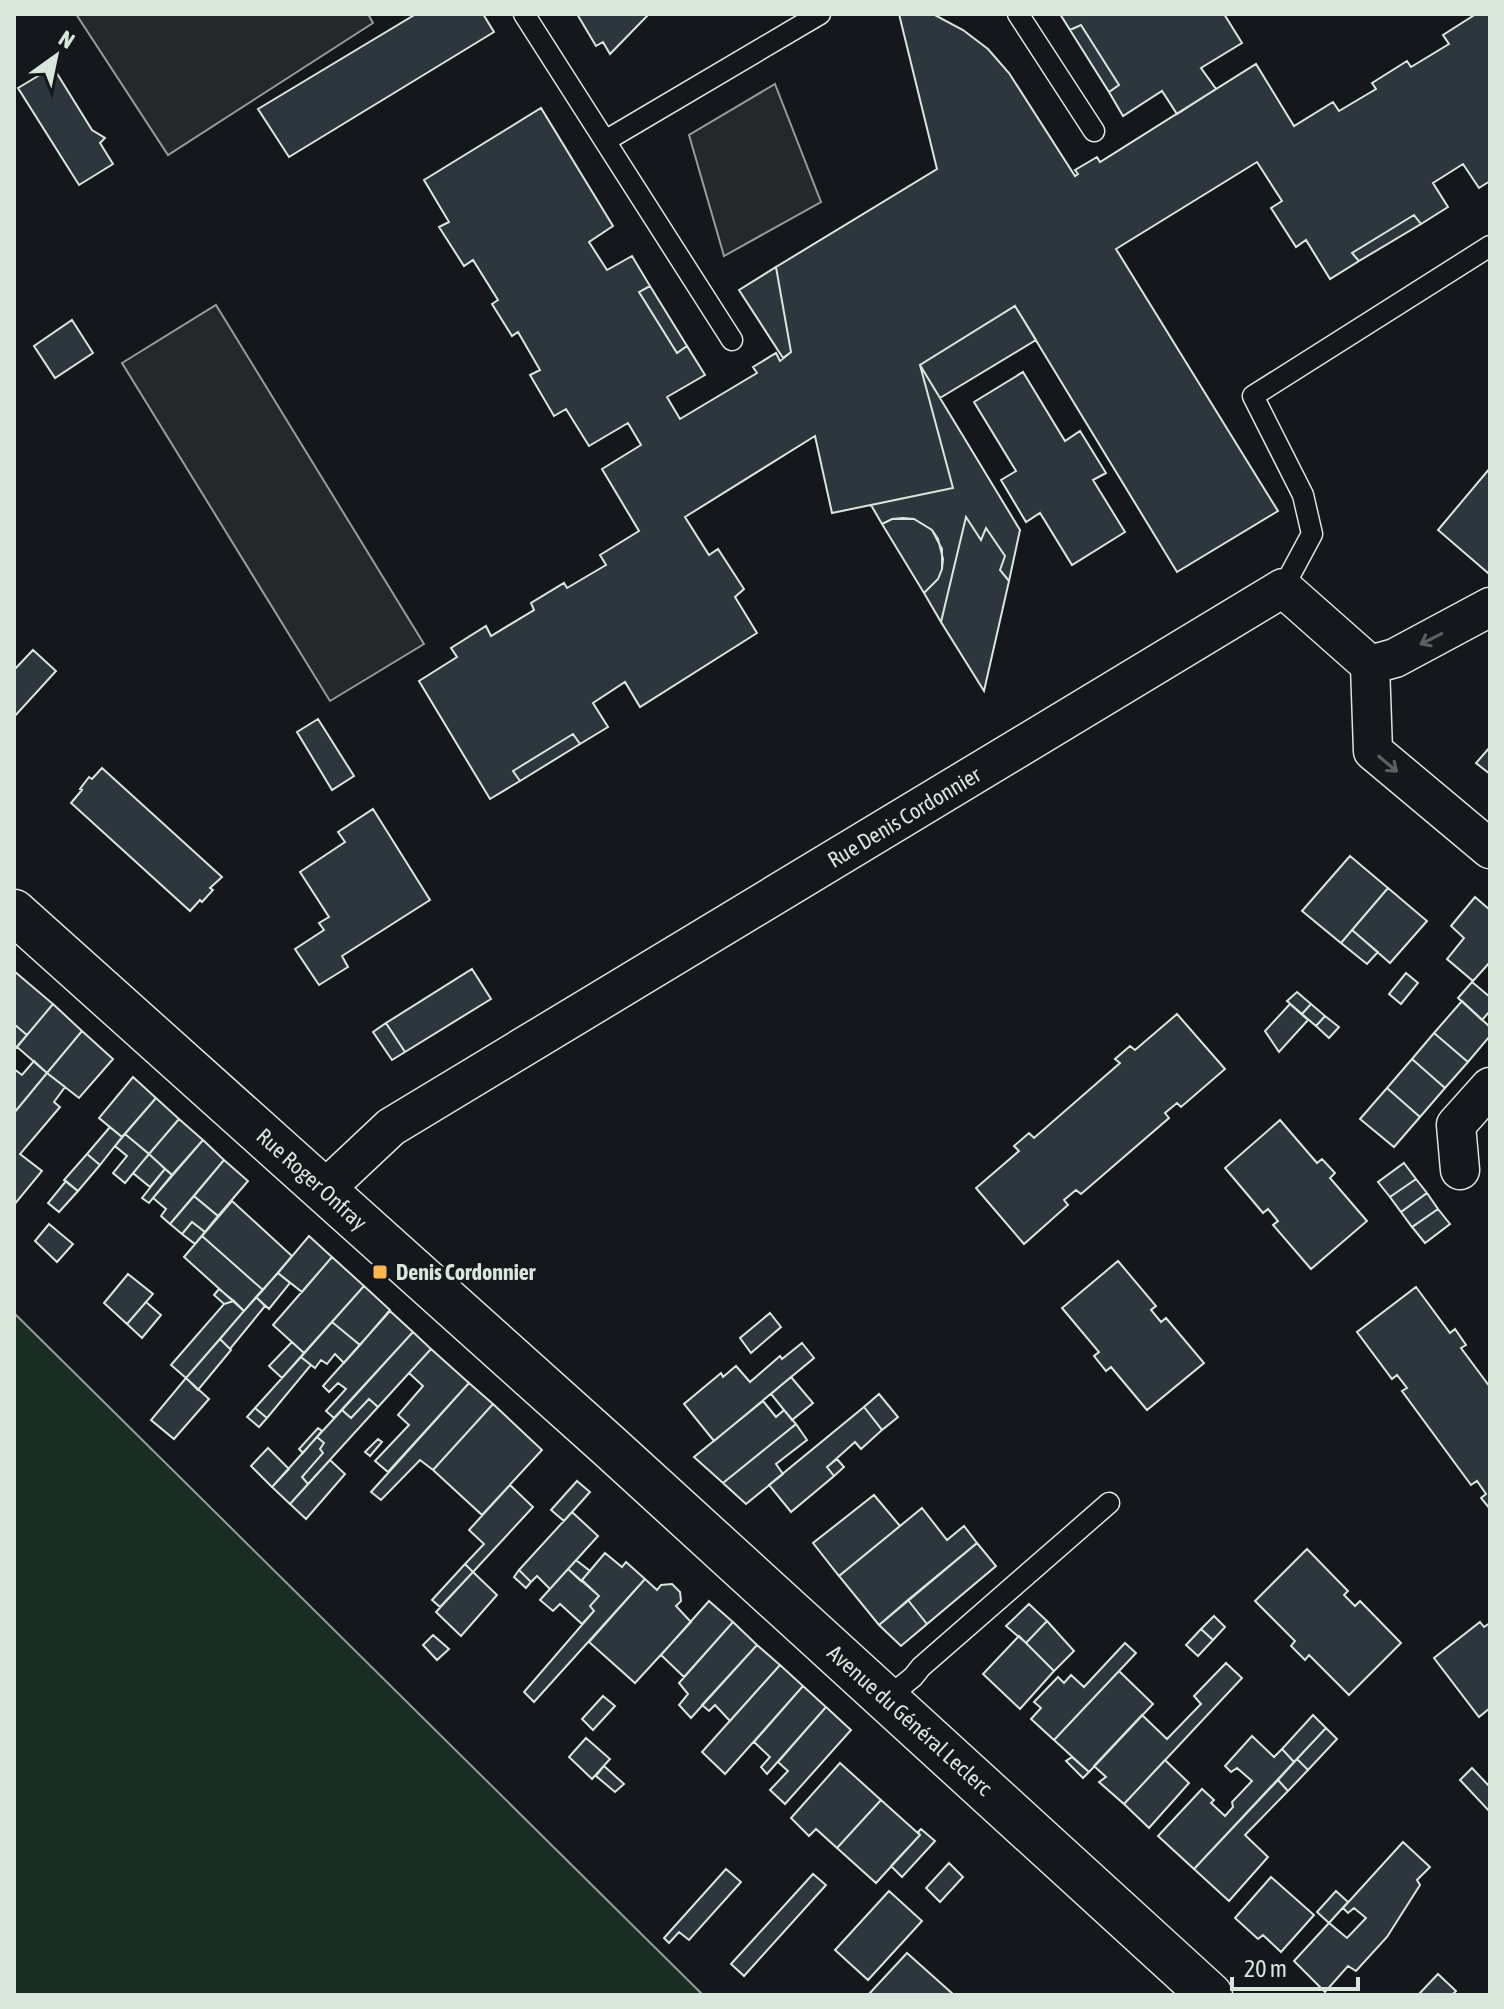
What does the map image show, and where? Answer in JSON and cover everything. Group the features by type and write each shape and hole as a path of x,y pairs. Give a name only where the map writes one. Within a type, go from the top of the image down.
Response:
{"main road":[{"name":"Rue Roger Onfray","path":"14,912 609,1446"},
{"name":"Avenue du Général Leclerc","path":"609,1446 1210,1995"}],"street":[{"path":"1283,588 1370,665 1373,751 1490,849"},
{"name":"Rue Denis Cordonnier","path":"324,1190 391,1127 1283,588"},
{"path":"1370,665 1395,658 1490,607"},
{"path":"1460,1170 1456,1125 1490,1087"}],"lane":[{"path":"524,14 732,340"},
{"path":"605,141 820,14"},
{"path":"1018,14 1094,131"},
{"path":"1283,588 1312,534 1303,495 1253,396 1490,246"},
{"path":"886,1699 1109,1503"}],"green space":[{"path":"14,1313 703,1995 14,1995"}],"shaded area":[{"path":"76,14 368,14 373,23 168,155"},
{"path":"775,84 821,202 724,256 689,135"},
{"path":"216,305 424,644 330,701 122,363"}],"building":[{"path":"416,14 483,14 494,32 289,157 258,109"},
{"path":"577,14 649,14 610,54 603,42 596,46"},
{"path":"899,14 933,14 963,30 988,49 1009,73 1075,176 1078,174 1075,170 1097,157 1100,162 1256,64 1294,126 1333,102 1339,111 1376,89 1372,83 1407,61 1411,67 1449,44 1443,35 1476,14 1490,14 1490,181 1479,188 1463,164 1433,183 1448,207 1421,224 1414,215 1352,253 1359,261 1330,279 1306,240 1296,247 1271,208 1282,201 1257,162 1116,249 1278,511 1177,572 1015,306 920,365 953,488 832,513 815,436 685,517 709,555 718,549 744,589 735,597 757,633 640,707 625,682 593,703 608,727 580,744 573,734 513,771 520,781 490,799 419,681 457,657 451,648 486,626 491,636 534,610 531,603 564,583 567,588 606,565 600,555 639,531 602,469 641,445 628,423 589,446 566,409 554,416 530,375 540,370 518,332 512,336 492,304 498,300 473,260 464,266 439,227 449,222 424,180 541,108 613,226 589,242 607,270 632,256 650,286 639,292 677,353 687,346 705,375 667,397 680,419 757,373 753,367 776,353 780,361 791,352 776,267 937,169"},
{"path":"1060,14 1224,14 1242,43 1201,68 1216,89 1177,114 1162,91 1123,116 1109,92 1119,85 1081,25 1070,30"},
{"path":"1081,25 1119,85 1109,92 1070,30"},
{"path":"53,67 92,130 105,138 100,143 113,164 79,185 18,88"},
{"path":"1414,215 1421,224 1359,261 1352,253"},
{"path":"776,267 791,352 783,358 739,290"},
{"path":"650,286 687,346 677,353 639,292"},
{"path":"1015,306 1036,340 940,398 920,365"},
{"path":"72,320 93,353 55,378 34,346"},
{"path":"920,365 1020,530 1009,581 1000,570 1005,556 986,528 981,540 966,517 941,622 924,593 938,579 942,569 938,539 932,530 914,519 892,519 882,524 871,505 953,488"},
{"path":"1023,372 1065,441 1080,431 1106,473 1093,480 1125,532 1072,565 1040,513 1026,522 1001,480 1016,471 974,402"},
{"path":"1490,468 1490,570 1488,573 1438,530"},
{"path":"966,517 981,540 986,528 1005,556 1000,570 1009,581 984,691 941,622"},
{"path":"903,518 914,519 932,530 942,549 942,569 938,579 924,593 882,524"},
{"path":"33,650 56,671 14,717 14,670"},
{"path":"318,719 354,776 332,790 297,732"},
{"path":"573,734 580,744 520,781 513,771"},
{"path":"1490,747 1490,774 1476,763"},
{"path":"102,768 222,877 210,888 213,890 202,902 200,900 190,911 71,803 89,777 92,779"},
{"path":"373,809 430,900 342,956 348,967 319,985 295,949 324,930 319,923 329,917 300,872 345,842 338,832"},
{"path":"1350,856 1388,888 1341,943 1302,911"},
{"path":"1388,888 1427,921 1390,963 1352,930"},
{"path":"1475,897 1490,910 1490,962 1473,981 1447,959 1464,938 1451,926"},
{"path":"1352,930 1378,952 1367,964 1341,943"},
{"path":"472,969 491,999 405,1052 386,1023"},
{"path":"14,971 53,1004 27,1035 14,1024"},
{"path":"1406,973 1418,983 1401,1004 1389,994"},
{"path":"1472,982 1490,997 1490,1011 1482,1020 1458,998"},
{"path":"1297,992 1311,1004 1302,1014 1287,1001"},
{"path":"1462,1001 1490,1027 1490,1036 1468,1062 1434,1033"},
{"path":"53,1004 82,1031 47,1073 17,1047"},
{"path":"1290,1004 1308,1020 1279,1052 1265,1031"},
{"path":"1311,1004 1325,1016 1316,1026 1302,1014"},
{"path":"1177,1014 1225,1069 1181,1107 1177,1103 1165,1113 1169,1118 1081,1194 1076,1190 1064,1200 1068,1205 1024,1244 976,1188 1019,1151 1014,1146 1029,1133 1034,1138 1120,1063 1115,1059 1130,1046 1135,1050"},
{"path":"1325,1016 1339,1027 1329,1038 1316,1026"},
{"path":"386,1023 405,1052 392,1060 373,1032"},
{"path":"14,1024 27,1035 14,1050"},
{"path":"82,1031 113,1059 79,1098 47,1073"},
{"path":"1434,1033 1468,1062 1445,1088 1412,1059"},
{"path":"1412,1059 1445,1088 1420,1117 1387,1088"},
{"path":"34,1061 47,1073 14,1113 14,1069 22,1075"},
{"path":"47,1073 65,1087 54,1102 60,1107 20,1154 42,1171 14,1205 14,1113"},
{"path":"133,1077 156,1098 122,1137 99,1118"},
{"path":"1387,1088 1420,1117 1394,1147 1360,1119"},
{"path":"156,1098 179,1119 149,1154 125,1134"},
{"path":"179,1119 203,1140 172,1175 149,1154"},
{"path":"1280,1120 1317,1163 1322,1159 1335,1173 1330,1178 1367,1221 1311,1269 1273,1225 1278,1221 1268,1209 1263,1213 1225,1168"},
{"path":"110,1127 122,1137 100,1165 87,1154"},
{"path":"125,1134 149,1154 125,1183 113,1173 127,1156 115,1146"},
{"path":"203,1140 224,1160 170,1224 161,1216 166,1209 153,1198"},
{"path":"87,1154 100,1165 78,1191 64,1180"},
{"path":"149,1154 165,1169 150,1187 133,1173"},
{"path":"224,1160 248,1181 218,1216 194,1196"},
{"path":"1404,1163 1416,1179 1390,1197 1378,1182"},
{"path":"165,1169 172,1175 149,1203 142,1198"},
{"path":"1416,1179 1427,1193 1401,1212 1390,1197"},
{"path":"66,1181 78,1191 59,1212 48,1203"},
{"path":"1427,1193 1438,1209 1412,1227 1401,1212"},
{"path":"194,1196 218,1216 205,1232 192,1222 182,1234 170,1224"},
{"path":"232,1201 292,1256 263,1290 202,1236"},
{"path":"1438,1209 1450,1224 1425,1243 1412,1227"},
{"path":"192,1222 205,1232 195,1244 182,1234"},
{"path":"49,1224 73,1244 57,1262 35,1241"},
{"path":"202,1236 263,1290 244,1311 184,1257"},
{"path":"309,1236 332,1257 302,1292 278,1273"},
{"path":"332,1257 364,1286 304,1353 273,1325"},
{"path":"1118,1261 1156,1306 1151,1310 1161,1322 1166,1318 1204,1363 1147,1410 1111,1367 1106,1371 1094,1356 1099,1352 1062,1308"},
{"path":"278,1273 290,1283 269,1309 256,1297"},
{"path":"128,1274 153,1294 127,1324 104,1303"},
{"path":"364,1286 390,1310 360,1345 332,1322"},
{"path":"1416,1287 1450,1333 1455,1329 1466,1345 1461,1348 1490,1387 1490,1509 1481,1498 1486,1494 1477,1481 1471,1485 1402,1391 1407,1388 1397,1375 1392,1379 1357,1332"},
{"path":"219,1289 234,1301 224,1304 214,1295"},
{"path":"256,1297 265,1306 230,1349 220,1339"},
{"path":"234,1301 244,1311 186,1378 171,1365 224,1304"},
{"path":"146,1302 161,1315 142,1338 127,1324"},
{"path":"390,1311 413,1332 334,1418 326,1411 346,1389 338,1383 329,1392 323,1386"},
{"path":"770,1313 781,1327 751,1353 740,1338"},
{"path":"332,1322 360,1345 344,1363 335,1354 327,1364 321,1360 315,1368 301,1357"},
{"path":"413,1332 431,1349 378,1407 369,1399 351,1418 342,1410"},
{"path":"220,1339 231,1350 198,1390 186,1378"},
{"path":"292,1342 304,1353 282,1378 269,1366"},
{"path":"802,1343 814,1358 714,1441 684,1404 721,1373 723,1377 736,1366 750,1382 780,1356 782,1359"},
{"path":"431,1349 469,1383 388,1472 375,1461 409,1425 398,1415 423,1386 409,1373"},
{"path":"301,1357 311,1365 267,1418 255,1408"},
{"path":"791,1377 813,1403 792,1420 771,1394"},
{"path":"186,1378 209,1399 174,1439 151,1420"},
{"path":"469,1383 493,1404 433,1470 420,1460 381,1500 371,1492"},
{"path":"879,1394 898,1417 882,1430 864,1407"},
{"path":"369,1399 378,1407 308,1484 302,1477 323,1453 320,1449 324,1443 317,1437 342,1410 351,1418"},
{"path":"763,1401 776,1417 784,1410 796,1424 723,1483 694,1457"},
{"path":"493,1404 542,1450 482,1515 433,1470"},
{"path":"864,1407 882,1430 861,1449 855,1442 827,1467 834,1476 791,1512 769,1485"},
{"path":"255,1408 267,1418 259,1427 247,1417"},
{"path":"796,1424 807,1440 776,1464 783,1474 746,1504 723,1483"},
{"path":"318,1428 322,1431 303,1453 299,1449"},
{"path":"317,1437 324,1443 320,1449 323,1453 302,1477 308,1484 290,1504 272,1487"},
{"path":"378,1439 382,1442 370,1456 365,1452"},
{"path":"268,1448 289,1469 272,1487 251,1466"},
{"path":"837,1459 844,1467 834,1476 827,1467"},
{"path":"330,1460 345,1474 306,1519 290,1504"},
{"path":"577,1481 590,1492 564,1521 551,1510"},
{"path":"510,1485 533,1507 473,1572 465,1564 484,1544 469,1530"},
{"path":"874,1495 900,1526 839,1576 813,1543"},
{"path":"922,1508 947,1540 964,1526 977,1543 879,1625 839,1576"},
{"path":"572,1512 598,1536 550,1589 537,1576 531,1582 519,1570"},
{"path":"977,1543 996,1566 927,1624 908,1600"},
{"path":"1307,1549 1348,1591 1344,1595 1355,1606 1360,1601 1401,1643 1349,1695 1309,1655 1305,1660 1291,1646 1295,1641 1255,1601"},
{"path":"605,1553 622,1567 626,1562 645,1579 534,1702 524,1692 594,1611 590,1606 599,1596 582,1580"},
{"path":"576,1560 590,1571 581,1581 568,1569"},
{"path":"465,1564 473,1572 440,1607 432,1600"},
{"path":"568,1569 599,1596 590,1606 594,1611 582,1624 560,1604 553,1611 540,1600"},
{"path":"519,1570 531,1582 526,1588 514,1577"},
{"path":"473,1572 497,1595 461,1636 436,1612"},
{"path":"645,1579 657,1590 661,1585 672,1584 680,1592 681,1601 676,1606 691,1622 635,1683 589,1642"},
{"path":"908,1600 927,1624 901,1646 879,1625"},
{"path":"709,1601 733,1622 684,1677 661,1655"},
{"path":"1029,1604 1047,1621 1026,1643 1006,1626"},
{"path":"1214,1616 1225,1627 1213,1640 1201,1629"},
{"path":"1047,1621 1074,1651 1054,1671 1026,1643"},
{"path":"733,1622 757,1645 691,1718 679,1705 688,1694 679,1683"},
{"path":"1480,1622 1484,1627 1490,1623 1490,1708 1479,1717 1434,1658"},
{"path":"1201,1629 1213,1640 1198,1656 1186,1645"},
{"path":"433,1635 449,1649 437,1660 423,1645"},
{"path":"1019,1636 1054,1671 1020,1709 983,1674"},
{"path":"1125,1643 1136,1653 1054,1740 1031,1719 1041,1708 1034,1702 1058,1677 1064,1683 1071,1675 1084,1687"},
{"path":"757,1645 780,1665 730,1721 715,1705 709,1711 702,1705"},
{"path":"1226,1663 1242,1678 1124,1804 1099,1782 1106,1777 1094,1766 1142,1715 1167,1739 1201,1704 1194,1696"},
{"path":"780,1665 803,1686 725,1774 702,1752"},
{"path":"1119,1671 1153,1704 1089,1772 1054,1740"},
{"path":"803,1686 826,1707 767,1774 761,1767 770,1757 754,1742"},
{"path":"603,1696 615,1706 593,1730 582,1719"},
{"path":"826,1707 851,1730 785,1804 770,1790 788,1771 778,1762"},
{"path":"1313,1715 1326,1728 1294,1762 1282,1749"},
{"path":"1326,1728 1337,1739 1308,1770 1297,1759"},
{"path":"1252,1736 1274,1757 1282,1749 1294,1762 1194,1869 1158,1836 1202,1789 1225,1816 1233,1807 1232,1802 1252,1781 1237,1768 1231,1772 1225,1766"},
{"path":"586,1738 610,1759 592,1779 569,1757"},
{"path":"1072,1757 1089,1772 1083,1778 1066,1761"},
{"path":"1297,1759 1308,1770 1288,1791 1278,1780"},
{"path":"1165,1760 1189,1783 1149,1828 1124,1804"},
{"path":"840,1763 881,1800 837,1848 816,1829 809,1836 791,1818"},
{"path":"604,1766 624,1784 615,1792 596,1776"},
{"path":"1472,1768 1490,1787 1490,1812 1460,1780"},
{"path":"1278,1780 1288,1791 1245,1835 1268,1857 1229,1901 1194,1869"},
{"path":"881,1800 920,1835 876,1883 837,1848"},
{"path":"921,1829 935,1841 902,1877 891,1866 920,1835 918,1832"},
{"path":"1403,1842 1430,1867 1417,1880 1420,1885 1387,1937 1356,1971 1348,1966 1325,1992 1294,1961 1329,1923 1347,1938 1366,1918 1354,1908 1348,1913 1343,1908"},
{"path":"949,1863 963,1877 940,1902 926,1888"},
{"path":"726,1869 741,1882 689,1940 679,1932 669,1943 664,1938"},
{"path":"813,1874 826,1885 744,1976 731,1964"},
{"path":"1271,1877 1314,1915 1281,1952 1263,1935 1258,1939 1235,1918"},
{"path":"889,1891 922,1921 868,1980 835,1950"},
{"path":"1336,1891 1348,1902 1329,1923 1317,1912"},
{"path":"907,1953 954,1995 868,1995"},
{"path":"1438,1974 1456,1991 1452,1995 1418,1995"}],"place":[{"name":"Denis Cordonnier","path":"380,1272"}]}
